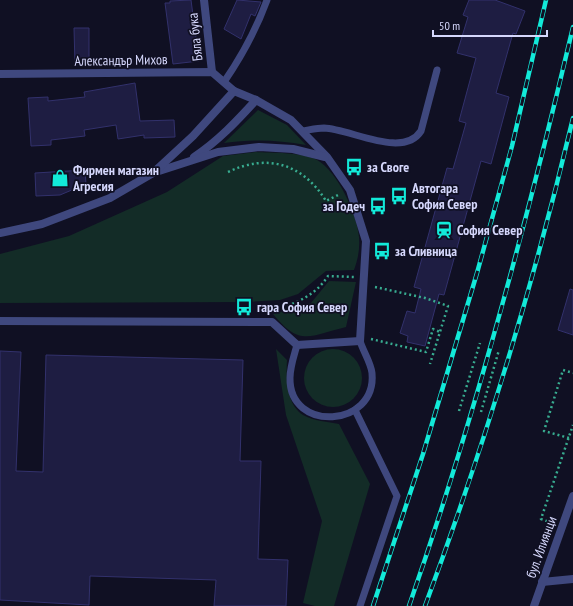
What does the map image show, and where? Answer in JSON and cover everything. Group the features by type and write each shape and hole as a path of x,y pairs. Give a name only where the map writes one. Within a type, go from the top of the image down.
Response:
{"street":[{"name":"Бяла бука","path":"204,0 212,72"},
{"name":"Александър Михов","path":"0,74 212,72"},
{"path":"0,321 272,322 297,345 360,342 366,241 350,190 326,157 290,120 256,100 234,91 212,72"},
{"path":"0,233 42,224 110,198 153,173 193,136 234,91"},
{"path":"185,163 210,146 227,131 256,100"},
{"path":"153,173 218,152 260,147 293,149 326,157"},
{"name":"бул. Илиянци","path":"534,606 573,496"},
{"path":"542,582 573,579"}],"lane":[{"path":"224,82 239,60 257,26 267,0"},
{"path":"302,131 325,128 394,143 410,141 417,137 421,131 437,70"},
{"path":"297,345 290,379 292,393 306,411 319,417 338,418 355,410 365,400 371,387 372,372 360,342"},
{"path":"355,410 397,496 360,606"}],"path":[{"path":"228,172 240,167 256,164 285,166 305,175 316,186 326,201 343,194"},
{"path":"266,312 286,306 313,294 328,276 358,277"},
{"path":"375,287 425,298 448,306 430,364"},
{"path":"371,339 426,352 433,329 440,332"},
{"path":"459,411 480,343"},
{"path":"481,412 499,350"},
{"path":"569,438 544,431 563,370 573,373"},
{"path":"562,526 542,519 573,425"}],"green space":[{"path":"258,110 287,125 306,145 265,141 224,143"},
{"path":"256,152 296,154 311,157 325,166 332,174 345,194 355,217 359,237 359,250 354,270 326,271 298,294 280,300 246,302 0,303 0,254 69,236 167,192 223,156"},
{"path":"329,281 356,282 346,327 314,336 298,335 282,324 273,314 311,303"},
{"path":"276,349 287,360 288,390 290,398 297,410 303,415 312,419 339,424 370,484 334,606 315,606 303,603 322,521 286,415"},
{"path":"333,349 344,351 357,362 360,367 362,378 360,389 349,402 344,405 333,407 322,405 309,394 306,389 304,378 306,367 317,354 322,351"}],"building":[{"path":"191,0 199,61 173,64 165,3 170,3 170,1"},
{"path":"237,0 261,2 255,16 251,14 241,39 224,29"},
{"path":"469,0 495,0 525,11 516,34 513,33 496,93 509,97 491,164 481,161 444,295 439,294 425,346 407,342 408,336 400,333 407,311 415,313 421,289 414,287 447,168 453,169 466,123 459,121 476,58 457,53 468,17 463,15"},
{"path":"74,28 89,28 89,64 75,65"},
{"path":"135,83 140,121 174,120 175,137 144,138 144,135 118,139 116,125 84,130 85,136 51,140 51,145 31,146 28,98 48,97 48,101 85,97 84,92"},
{"name":"Фирмен магазин Агресия","path":"85,170 86,184 60,195 36,196 35,173"},
{"path":"570,289 573,290 573,335 558,330"},
{"path":"0,351 21,352 16,471 43,472 46,355 243,360 240,461 261,461 258,559 288,560 286,606 214,606 216,580 90,576 89,605 0,600"}],"railway":[{"path":"373,606 423,454 477,273 512,146 546,0"},
{"path":"409,606 478,391 518,246 573,27"},
{"path":"425,606 468,486 525,303 573,118"}],"place":[{"name":"за Своге","path":"354,167"},
{"name":"Фирмен магазин Агресия","path":"60,178"},
{"name":"Автогара София Север","path":"399,196"},
{"name":"за Годеч","path":"378,206"},
{"name":"София Север","path":"444,230"},
{"name":"за Сливница","path":"382,251"},
{"name":"гара София Север","path":"244,307"}]}
